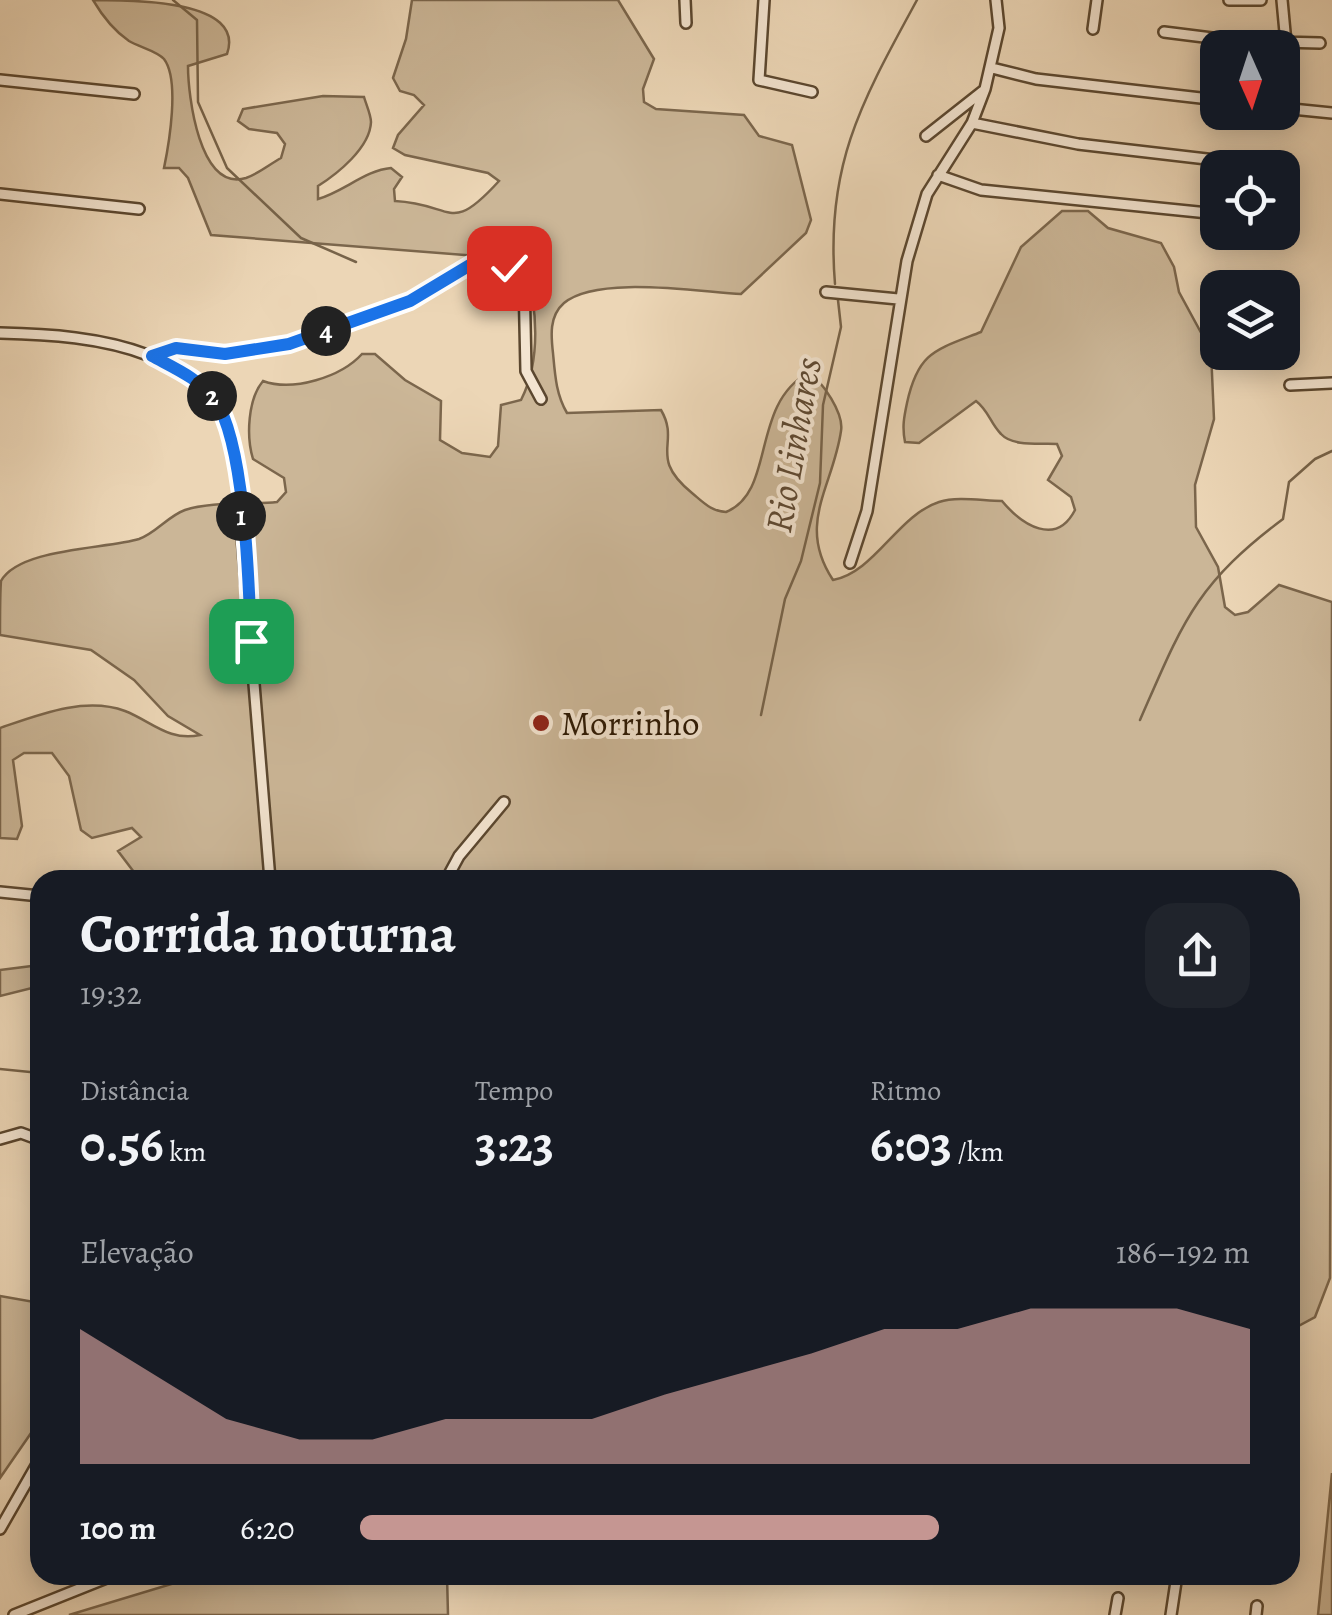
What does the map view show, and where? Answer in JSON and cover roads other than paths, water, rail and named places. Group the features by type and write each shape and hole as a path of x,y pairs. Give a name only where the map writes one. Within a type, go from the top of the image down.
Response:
{"street":[{"path":"685,0 686,22"},
{"path":"764,0 760,80 812,92"},
{"path":"850,564 867,510 898,299 924,202 972,124 992,68 999,28 996,0"},
{"path":"1093,29 1097,0"},
{"path":"1229,0 1261,0"},
{"path":"1282,0 1285,30"},
{"path":"1164,32 1200,35"},
{"path":"1300,42 1320,43"},
{"path":"992,68 1036,79 1200,98"},
{"path":"0,80 134,94"},
{"path":"926,136 985,89"},
{"path":"1300,110 1332,113"},
{"path":"972,124 1200,161"},
{"path":"938,175 981,190 1107,199 1200,212"},
{"path":"0,194 139,209"},
{"path":"152,356 176,348 225,354 289,344 410,301 470,265 482,264 509,268 524,278 526,371 541,400"},
{"path":"826,292 898,299"},
{"path":"0,333 64,337 152,356 205,388 221,410 233,441 269,870"},
{"path":"1290,385 1332,382"},
{"path":"451,870 504,802"},
{"path":"0,892 30,895"},
{"path":"0,1139 22,1133 30,1136"},
{"path":"0,1529 30,1477"},
{"path":"14,1615 89,1585"},
{"path":"1171,1615 1176,1585"},
{"path":"1116,1615 1118,1598"}],"waterway":[{"path":"173,0 197,20 198,102 227,168 301,238 356,262"},
{"name":"Rio Linhares","path":"835,284 833,242 842,168 864,103 917,0"},
{"name":"Rio Linhares","path":"761,715 785,599 801,561 820,483 823,405 841,327 838,300"},
{"path":"1140,720 1181,631 1210,586 1283,519 1289,482 1315,459 1332,451"},
{"path":"0,1069 30,1072"}],"place":[{"name":"Morrinho","path":"541,723"}]}
